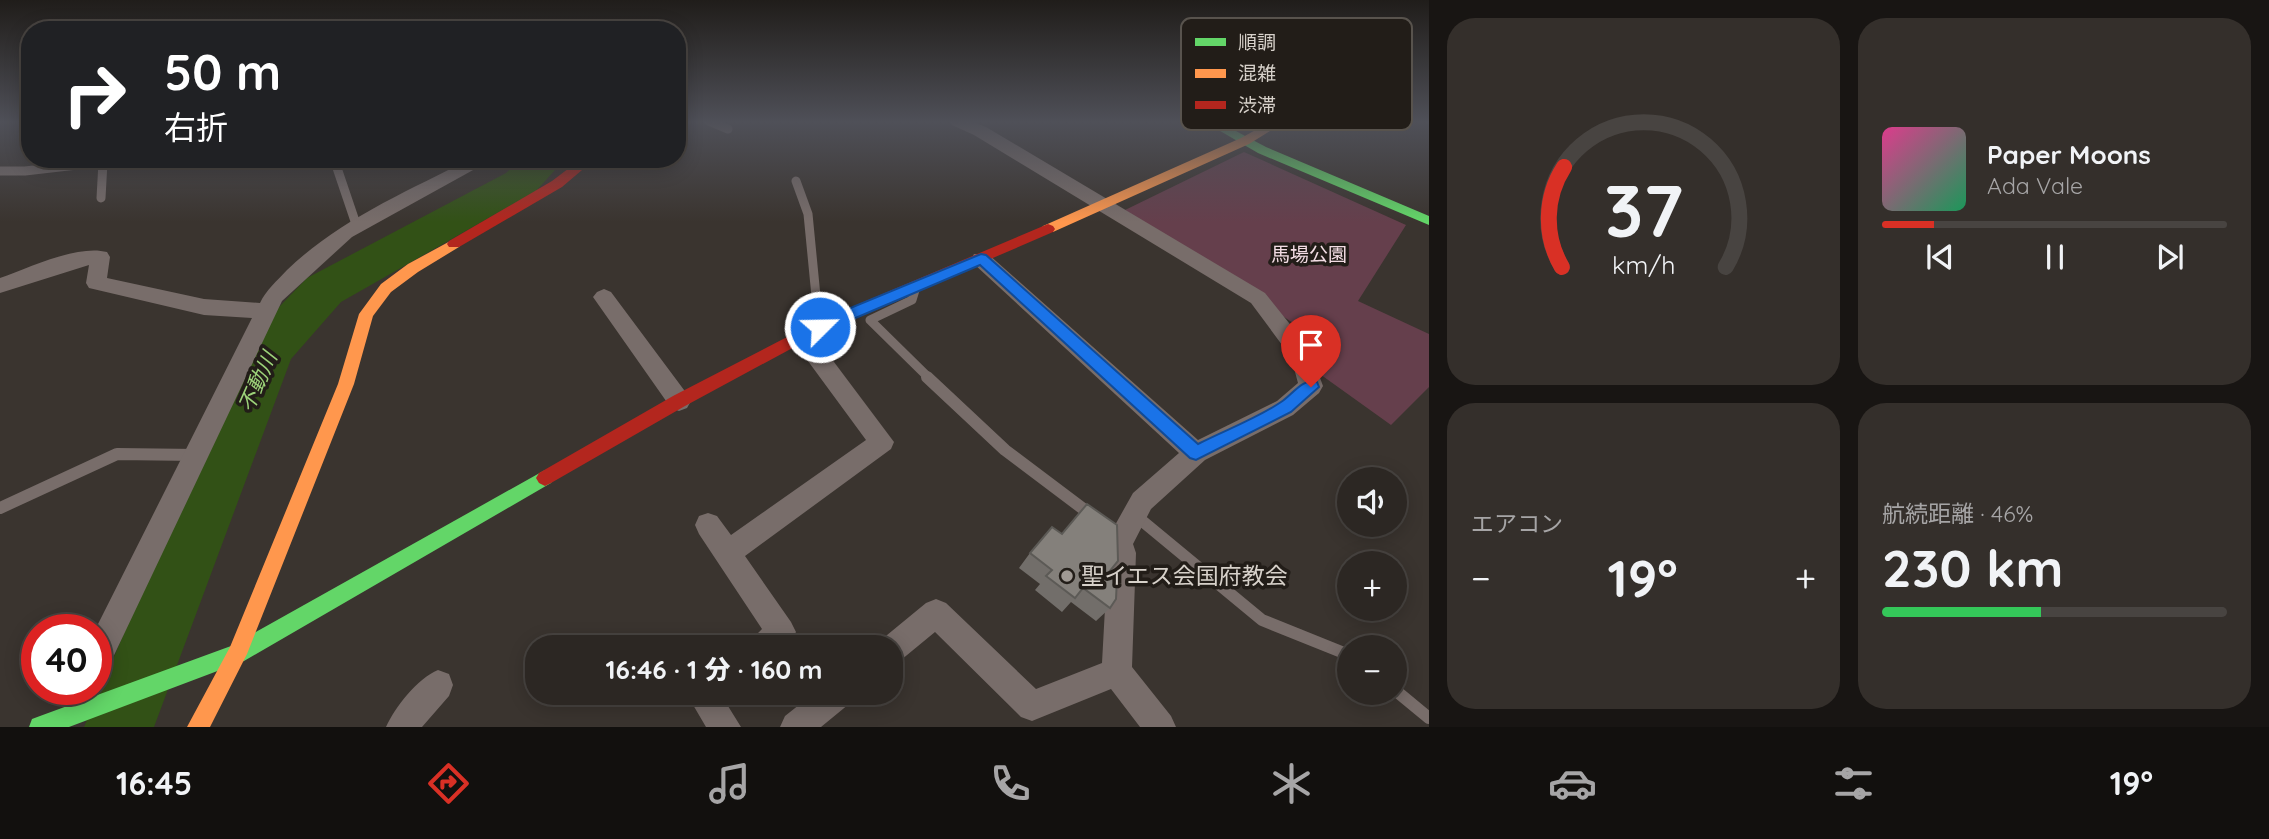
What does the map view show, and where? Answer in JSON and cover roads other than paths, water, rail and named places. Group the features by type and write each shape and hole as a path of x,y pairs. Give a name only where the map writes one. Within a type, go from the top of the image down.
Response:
{"street":[{"path":"1019,155 1258,298 1301,354 1311,387 1286,408 1196,453 1119,525 1122,553 1117,672 1160,727"},
{"path":"57,724 237,654 679,401 811,331 981,259 1214,155"},
{"path":"1277,155 1429,221"},
{"path":"112,627 273,297 345,232 467,168"},
{"path":"198,727 237,654 346,384 366,314 386,288 413,268 557,184 577,168"},
{"path":"0,286 89,253 100,257 96,283 204,307 266,311"},
{"path":"981,259 1196,453"},
{"path":"604,297 679,401"},
{"path":"729,552 882,442 811,331"},
{"path":"708,525 729,552 781,632 778,635"},
{"path":"903,640 936,613 1032,706 1117,672"},
{"path":"402,727 438,685"},
{"path":"57,724 71,705"},
{"path":"709,705 725,727"},
{"path":"796,727 823,705"}],"lane":[{"path":"0,171 51,168"},
{"path":"101,198 103,168"},
{"path":"337,168 357,227"},
{"path":"796,181 808,214 811,331"},
{"path":"916,286 912,300 870,320 1012,455 1063,498 1119,525 1262,620 1337,650"},
{"path":"0,508 117,454 197,455"},
{"path":"1407,700 1429,718"}],"waterway":[{"name":"不動川","path":"119,727 269,350 324,290 521,182 536,168"}],"place":[{"name":"聖イエス会国府教会","path":"1067,576"}],"park label":[{"name":"馬場公園","path":"1309,254"}]}
